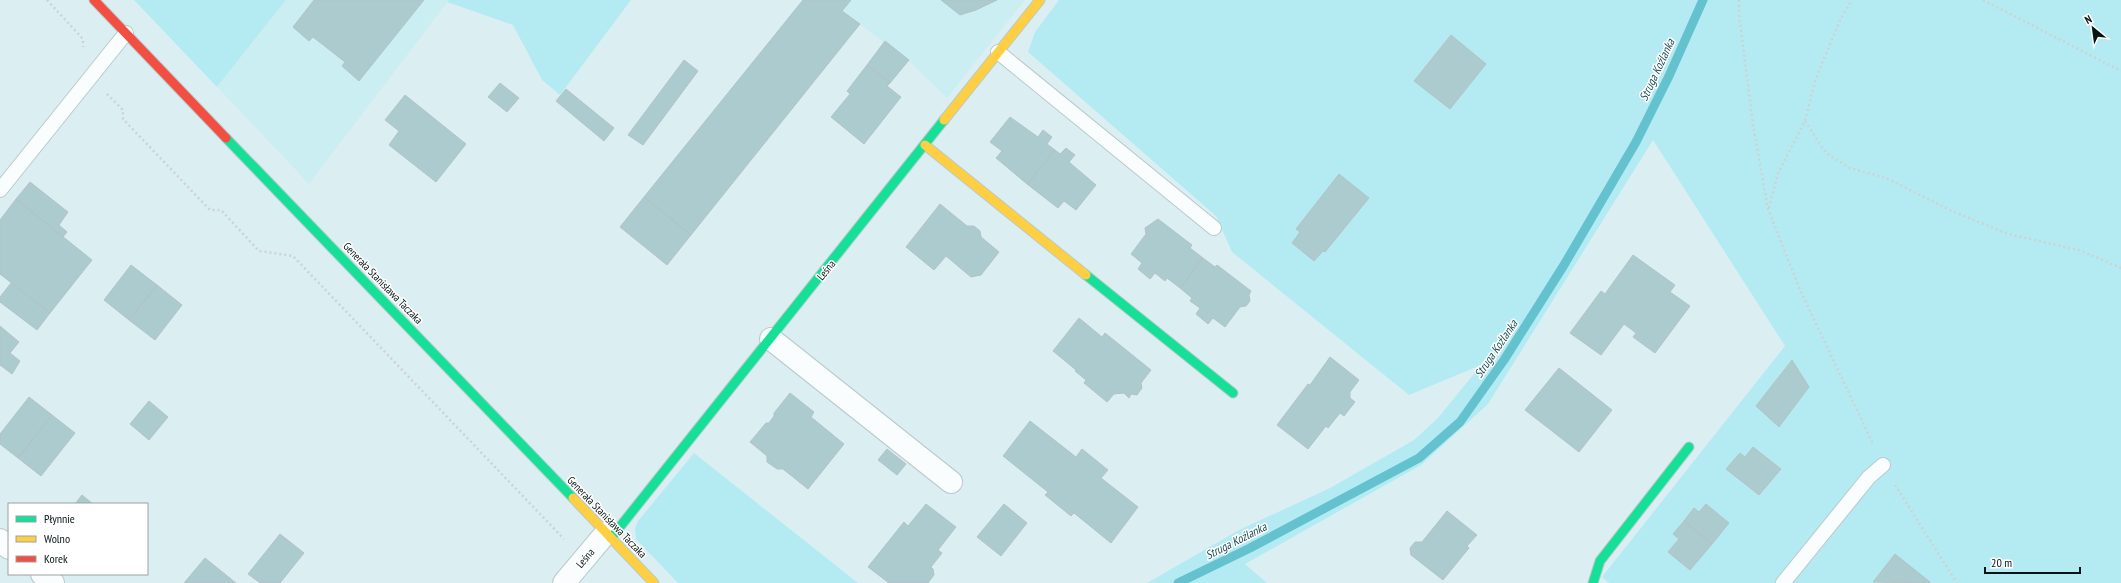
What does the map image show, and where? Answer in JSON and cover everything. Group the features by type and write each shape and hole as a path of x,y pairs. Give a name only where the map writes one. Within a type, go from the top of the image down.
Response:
{"street":[{"name":"Generała Stanisława Taczaka","path":"94,0 654,583"},
{"name":"Leśna","path":"564,583 583,559 608,536 770,338 1040,0"},
{"path":"925,145 1233,393"},
{"path":"770,338 951,482"},
{"path":"1593,583 1600,560 1689,447"},
{"path":"0,540 8,547"},
{"path":"43,575 53,583"}],"lane":[{"path":"0,190 126,33"},
{"path":"998,52 1214,228"},
{"path":"1783,583 1869,476 1883,465"}],"path":[{"path":"47,0 83,39 82,68 123,110 123,119 210,210 221,210 259,251 293,256 583,559"},
{"path":"1740,0 1739,14 1753,125 1768,209 1801,292 1883,465 1957,583"},
{"path":"1768,209 1778,173 1805,121 1816,78 1841,18 1852,0"},
{"path":"1983,0 2121,71"},
{"path":"1805,121 1826,153 1850,168 1886,178 1952,211 2008,234 2079,250 2121,268"}],"shaded area":[{"path":"134,0 286,0 217,87"},
{"path":"286,0 449,0 309,184 217,87"},
{"path":"449,0 631,0 560,95 542,80 513,25 447,2"},
{"path":"851,0 1025,0 947,98 909,61 842,11"},
{"path":"1059,0 2121,0 2121,583 1609,583 1602,577 1785,346 1653,140 1488,404 1421,465 1245,564 1267,583 1147,583 1239,530 1330,488 1414,440 1438,418 1481,365 1409,395 1232,252 1216,216 1028,52 1035,32"},
{"path":"694,453 858,583 678,583 636,539 635,528 638,521"}],"building":[{"path":"314,0 424,0 359,81 342,66 345,62 313,37 309,41 293,27"},
{"path":"803,0 851,0 842,11 860,24 691,235 644,197"},
{"path":"941,0 997,0 976,10 960,15"},
{"path":"1451,35 1486,64 1450,109 1414,81"},
{"path":"885,41 909,60 890,83 867,65"},
{"path":"684,60 698,71 643,145 628,135"},
{"path":"867,65 890,83 887,86 901,97 864,144 831,117 850,94 847,91"},
{"path":"500,83 519,98 507,112 488,97"},
{"path":"566,89 614,128 604,141 556,101"},
{"path":"405,95 466,144 436,182 389,145 399,131 385,120"},
{"path":"1010,117 1038,137 1043,130 1052,137 1047,144 1055,150 1027,184 996,158 1002,151 990,142"},
{"path":"1066,148 1075,155 1069,162 1096,185 1076,210 1064,201 1058,208 1027,184 1055,150 1060,154"},
{"path":"1339,174 1369,198 1325,252 1323,251 1314,261 1292,243 1300,232 1296,229"},
{"path":"30,182 68,212 59,225 67,232 63,237 16,199"},
{"path":"644,197 691,235 667,265 620,227"},
{"path":"16,199 92,260 50,313 0,274 0,220"},
{"path":"940,204 967,226 974,226 980,231 981,237 999,252 981,275 971,277 946,256 934,270 906,247"},
{"path":"1158,219 1192,245 1190,248 1203,258 1180,288 1167,278 1165,281 1155,273 1150,279 1138,269 1142,263 1131,254 1146,234 1145,228"},
{"path":"1633,255 1675,285 1670,292 1690,306 1655,353 1633,337 1636,333 1624,324 1601,355 1570,333 1601,291 1605,294"},
{"path":"1203,258 1215,267 1217,265 1251,291 1249,295 1250,301 1246,306 1240,307 1225,327 1213,318 1208,324 1196,314 1200,308 1190,301 1192,298 1180,288"},
{"path":"131,265 157,285 129,320 104,300"},
{"path":"11,283 50,313 37,330 0,302 0,297"},
{"path":"157,285 182,305 155,340 129,320"},
{"path":"1079,318 1102,337 1105,333 1151,370 1141,383 1142,388 1137,395 1131,394 1129,398 1124,393 1114,394 1107,402 1084,383 1086,380 1075,371 1076,370 1053,351"},
{"path":"0,326 19,342 10,353 20,361 12,374 0,365"},
{"path":"1330,357 1359,380 1350,392 1350,398 1355,402 1344,416 1340,413 1328,428 1326,426 1308,449 1277,425 1308,384 1310,385"},
{"path":"1792,360 1809,387 1779,427 1756,406"},
{"path":"1559,368 1612,410 1579,452 1525,410"},
{"path":"790,393 814,412 811,417 844,444 808,489 783,469 777,469 767,462 767,456 750,442 766,423 769,423 774,416 774,413"},
{"path":"29,397 52,415 18,458 0,444 0,434"},
{"path":"149,401 168,417 149,440 130,424"},
{"path":"52,415 75,433 41,476 18,458"},
{"path":"1030,421 1076,457 1082,449 1108,470 1101,478 1138,507 1111,543 1074,513 1071,516 1045,495 1048,492 1003,456"},
{"path":"1753,447 1781,469 1759,495 1726,469 1740,453 1745,457"},
{"path":"887,449 906,464 897,475 878,460"},
{"path":"82,495 92,503 76,503"},
{"path":"926,504 956,527 938,550 942,553 931,567 934,575 928,583 889,583 868,567 904,522 908,526"},
{"path":"1004,504 1027,523 1001,556 977,537"},
{"path":"1706,504 1729,523 1712,544 1684,521 1694,508 1699,512"},
{"path":"1447,511 1477,535 1467,546 1469,548 1443,580 1411,555 1410,548 1415,542 1422,542"},
{"path":"1684,521 1712,544 1690,570 1668,552 1679,539 1673,534"},
{"path":"280,534 304,553 280,583 260,583 248,574"},
{"path":"1895,554 1930,582 1873,582"},
{"path":"205,558 236,583 184,583"}],"waterway":[{"name":"Struga Koźlanka","path":"1178,583 1250,548 1419,458 1460,422 1504,360 1564,265 1636,142 1669,76 1703,0"}],"traffic: fast":[{"path":"611,538 944,120"},
{"path":"226,138 573,498"},
{"path":"1086,275 1233,393"},
{"path":"1593,583 1600,561 1689,447"}],"traffic: slow":[{"path":"944,120 1040,0"},
{"path":"925,145 1086,275"},
{"path":"573,498 654,583"}],"traffic: jam":[{"path":"94,0 226,138"}]}
